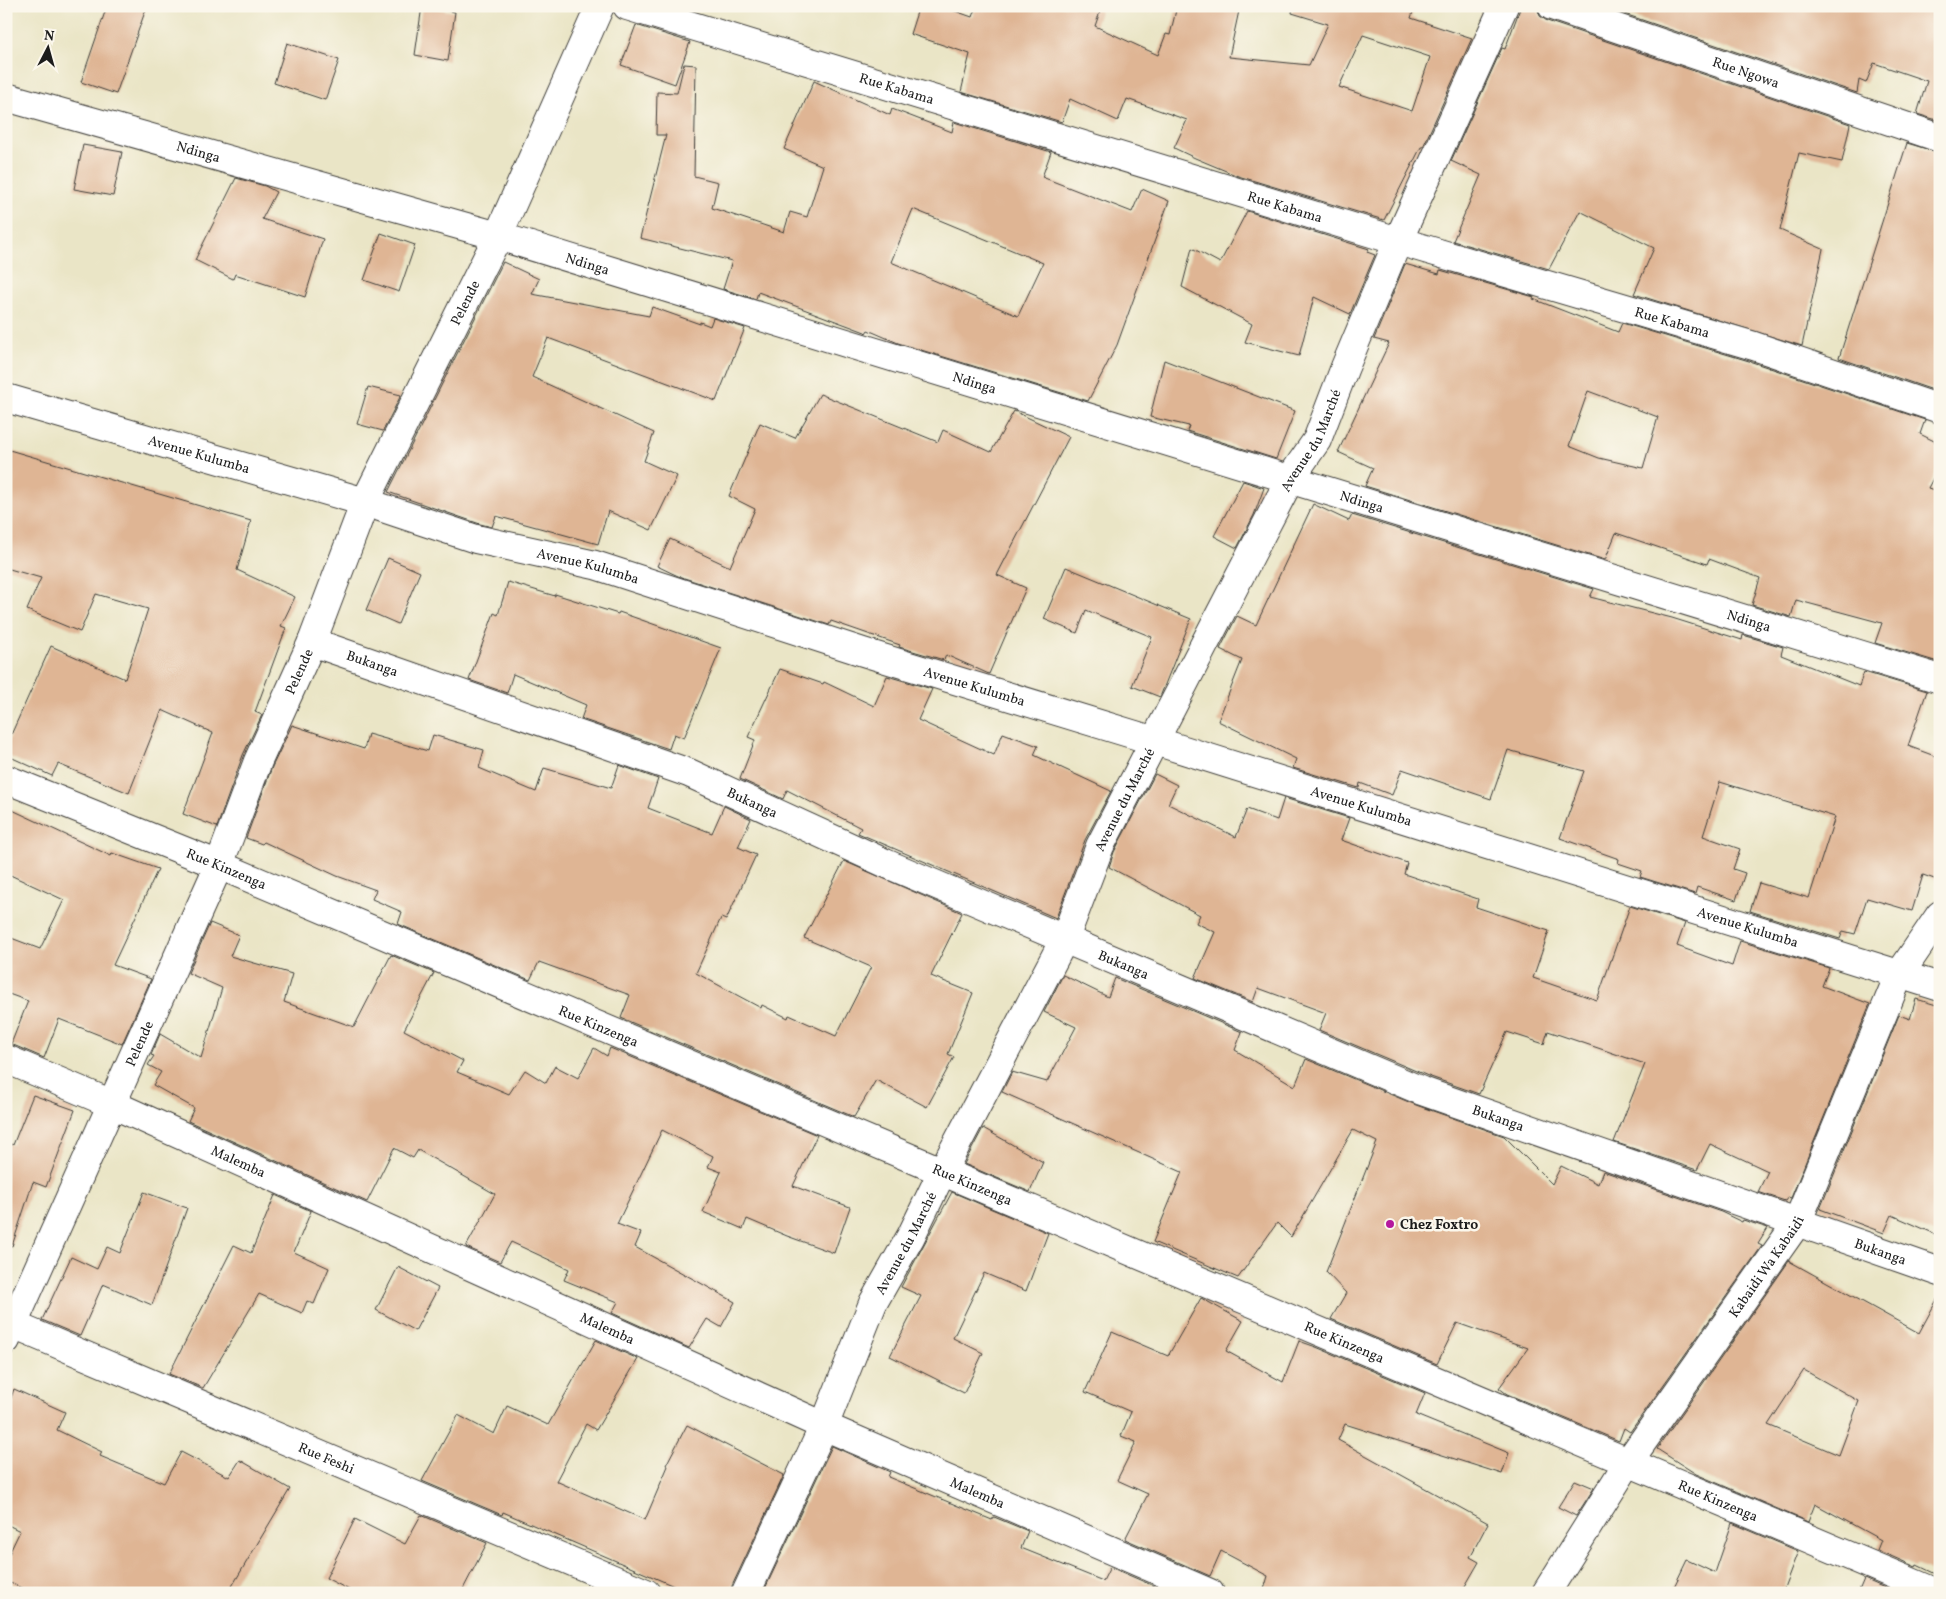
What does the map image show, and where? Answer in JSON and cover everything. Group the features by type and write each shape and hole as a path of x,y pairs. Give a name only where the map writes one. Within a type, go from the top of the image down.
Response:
{"street":[{"name":"Pelende","path":"9,1329 220,865 258,761 312,642 365,502 498,236 600,6"},
{"name":"Rue Kabama","path":"628,6 1398,242 1754,346 1940,409"},
{"name":"Avenue du Marché","path":"746,1593 824,1426 873,1303 911,1236 942,1172 1065,938 1100,846 1290,479 1317,440 1345,367 1398,242 1504,6"},
{"name":"Rue Ngowa","path":"1552,6 1940,138"},
{"name":"Ndinga","path":"6,97 498,236 1940,679"},
{"name":"Avenue Kulumba","path":"6,398 365,502 476,539 595,565 863,652 1155,741 1940,987"},
{"name":"Bukanga","path":"312,642 689,773 885,863 1422,1091 1940,1272"},
{"name":"Rue Kinzenga","path":"6,779 220,865 1937,1593"},
{"name":"Kabaidi Wa Kabaidi","path":"1546,1593 1629,1461 1797,1223 1899,975 1940,915"},
{"name":"Malemba","path":"6,1059 112,1104 824,1426 1210,1593"},
{"name":"Rue Feshi","path":"9,1329 646,1593"}],"building":[{"path":"107,6 147,6 116,94 81,82"},
{"path":"422,6 455,12 448,61 415,55"},
{"path":"919,6 941,6 972,17 976,6 1102,6 1095,26 1158,55 1166,34 1170,35 1177,6 1240,6 1229,57 1309,65 1328,24 1292,13 1293,6 1415,6 1411,18 1472,38 1423,147 1421,147 1384,220 1238,176 1195,158 1174,148 1187,120 1127,99 1118,121 1070,99 1062,122 961,92 970,54 910,34","holes":["1363,35 1430,57 1412,111 1339,87"]},
{"path":"1521,6 1537,6 1540,16 1547,21 1850,124 1842,162 1799,153 1780,230 1823,249 1802,346 1634,294 1654,248 1580,211 1549,269 1453,241 1481,175 1451,161 1502,48 1505,49"},
{"path":"1601,6 1940,6 1940,121 1917,114 1927,81 1874,63 1866,83 1859,80 1857,93"},
{"path":"636,25 690,42 675,84 621,65"},
{"path":"287,43 339,60 325,100 274,83"},
{"path":"684,64 696,65 694,176 718,182 712,208 784,232 790,212 807,217 823,166 784,149 814,81 890,115 892,109 952,132 954,122 1051,152 1042,177 1132,212 1142,189 1169,201 1117,345 1088,401 898,343 868,330 866,333 758,292 756,299 723,289 732,261 640,238 666,135 656,135 657,92 677,93","holes":["913,209 1043,263 1018,316 891,262"]},
{"path":"1907,143 1940,153 1940,380 1936,391 1839,358"},
{"path":"83,145 122,152 113,196 74,189"},
{"path":"236,178 265,186 276,192 262,219 323,239 305,297 235,274 233,279 195,260"},
{"path":"1247,211 1369,249 1367,252 1375,255 1350,314 1314,297 1299,356 1245,342 1252,324 1182,287 1192,248 1220,263"},
{"path":"381,233 415,245 399,292 364,280"},
{"path":"503,262 539,279 532,294 649,316 652,307 700,324 700,322 710,326 713,318 745,328 716,401 548,338 532,377 654,433 644,461 677,476 651,530 608,511 598,544 496,516 492,527 388,492"},
{"path":"1405,264 1439,274 1440,270 1534,297 1533,299 1618,332 1622,323 1749,361 1925,420 1920,434 1940,444 1940,465 1928,488 1940,492 1940,656 1938,662 1875,643 1882,623 1796,600 1791,617 1752,605 1760,578 1709,559 1707,564 1616,533 1605,560 1365,486 1373,468 1338,452 1389,343 1374,339","holes":["1588,391 1658,417 1643,468 1599,458 1569,446"]},
{"path":"1164,360 1295,411 1276,459 1187,431 1189,426 1150,417"},
{"path":"368,387 401,395 383,431 357,424"},
{"path":"820,394 938,442 943,430 991,452 1014,411 1069,437 997,575 1026,588 989,674 946,655 944,660 899,647 900,645 831,621 829,625 678,576 657,566 670,539 730,567 755,509 729,496 760,423 795,438"},
{"path":"6,449 251,521 237,570 295,597 281,626 286,628 255,712 262,715 243,755 217,827 183,814 213,733 162,710 129,793 58,764 52,776 6,755 6,746 51,646 125,679 148,609 96,594 80,632 27,610 41,578 6,568"},
{"path":"1243,481 1264,488 1254,515 1237,548 1214,536"},
{"path":"1313,504 1349,521 1352,515 1594,589 1590,597 1672,618 1742,640 1743,635 1783,647 1781,655 1859,686 1864,672 1927,691 1908,746 1940,758 1940,881 1923,875 1912,911 1867,898 1855,934 1843,931 1840,939 1750,911 1759,883 1809,898 1835,817 1720,782 1703,836 1740,849 1733,869 1745,873 1736,900 1697,887 1695,894 1640,877 1642,871 1618,863 1619,859 1560,838 1584,771 1508,750 1491,799 1402,769 1392,795 1360,783 1359,788 1293,768 1296,759 1218,721 1242,660 1220,649 1237,616 1256,625"},
{"path":"388,558 420,572 398,624 366,610"},
{"path":"1066,567 1191,619 1160,697 1132,686 1152,637 1086,610 1077,633 1044,619"},
{"path":"508,582 555,596 555,594 618,614 619,612 721,648 684,738 674,734 669,749 581,719 586,705 513,674 507,693 469,680 494,613 498,615"},
{"path":"780,669 823,684 824,682 874,706 887,676 932,689 918,720 994,755 1003,733 1038,746 1034,755 1111,791 1085,840 1056,918 858,833 861,828 787,790 783,799 740,779 755,740 748,737"},
{"path":"292,725 364,749 368,734 428,751 433,735 484,750 479,768 536,792 544,768 611,788 619,765 658,779 648,808 712,833 724,806 751,819 738,847 756,855 726,920 721,918 696,973 761,1008 762,1005 788,1018 789,1015 836,1036 871,967 804,938 844,861 962,913 931,976 973,993 948,1054 954,1057 927,1107 876,1080 854,1117 621,1018 630,995 539,962 530,980 398,924 402,912 372,899 376,890 337,876 264,842 262,844 246,838 272,767"},
{"path":"1155,774 1177,785 1168,804 1236,837 1247,809 1277,820 1284,798 1349,818 1341,840 1407,863 1404,874 1478,899 1476,907 1549,931 1533,978 1597,1000 1630,906 1685,923 1677,946 1732,966 1740,941 1829,968 1822,986 1870,1004 1791,1198 1788,1197 1785,1201 1758,1192 1768,1171 1710,1144 1697,1170 1614,1142 1645,1064 1548,1031 1544,1044 1507,1032 1479,1094 1428,1076 1319,1030 1326,1013 1258,988 1253,1002 1195,978 1215,932 1196,923 1200,915 1109,867 1114,852"},
{"path":"6,807 111,856 112,853 158,869 113,965 151,979 122,1044 59,1019 44,1058 11,1044 28,1001 6,993 6,936 40,949 64,900 6,873"},
{"path":"210,923 239,935 230,956 292,974 284,1002 354,1027 391,955 434,973 404,1030 463,1061 457,1072 509,1094 525,1070 546,1083 555,1066 578,1078 594,1048 607,1056 610,1048 817,1135 793,1186 850,1207 834,1253 747,1219 743,1229 703,1212 721,1172 708,1167 713,1156 662,1130 617,1224 641,1233 635,1247 735,1302 721,1327 707,1319 689,1348 612,1313 618,1302 564,1280 569,1269 511,1242 500,1262 466,1247 495,1194 418,1150 413,1158 394,1148 367,1202 188,1121 194,1108 153,1085 161,1072 148,1065 154,1056 151,1055 160,1034 201,1058 222,988 188,973"},
{"path":"1063,975 1108,997 1115,978 1242,1032 1235,1050 1295,1086 1306,1059 1416,1105 1504,1136 1552,1184 1561,1166 1598,1184 1603,1171 1721,1212 1742,1222 1743,1220 1768,1228 1758,1244 1762,1246 1630,1432 1624,1428 1619,1441 1507,1394 1499,1388 1528,1348 1457,1323 1437,1364 1331,1319 1346,1293 1326,1272 1377,1142 1353,1130 1291,1237 1277,1223 1238,1278 1153,1242 1182,1172 1002,1092 1012,1072 1047,1082 1076,1027 1044,1012"},
{"path":"1916,999 1940,1006 1940,1236 1892,1215 1884,1233 1820,1209 1899,1015 1910,1019"},
{"path":"33,1095 75,1110 46,1187 33,1182 12,1246 6,1245 6,1142 13,1145"},
{"path":"983,1128 1043,1162 1030,1192 964,1164"},
{"path":"144,1192 187,1208 152,1305 103,1284 80,1336 42,1320 71,1257 97,1269 107,1247 120,1253"},
{"path":"952,1192 1048,1233 1026,1291 984,1273 953,1338 983,1353 964,1393 890,1356 921,1296 901,1287"},
{"path":"275,1195 311,1211 294,1252 329,1268 314,1304 307,1301 302,1313 259,1294 203,1388 169,1374 234,1245 251,1253"},
{"path":"1789,1261 1919,1333 1940,1294 1940,1576 1877,1550 1881,1540 1815,1504 1808,1522 1696,1474 1657,1449","holes":["1804,1370 1859,1401 1839,1455 1768,1425"]},
{"path":"398,1267 438,1288 415,1331 376,1310"},
{"path":"1201,1298 1243,1321 1226,1351 1283,1382 1299,1341 1425,1393 1416,1415 1509,1453 1502,1474 1345,1424 1338,1440 1488,1523 1470,1557 1479,1562 1461,1593 1263,1593 1268,1576 1221,1551 1210,1576 1125,1539 1148,1494 1117,1480 1136,1442 1121,1436 1131,1412 1085,1392 1112,1332 1168,1356"},
{"path":"596,1340 638,1359 596,1430 586,1424 556,1481 645,1520 668,1466 666,1465 687,1425 784,1475 732,1586 731,1593 690,1593 503,1512 502,1515 422,1481 458,1415 494,1434 507,1406 548,1425"},
{"path":"14,1389 65,1412 57,1430 102,1452 100,1456 164,1483 181,1452 229,1477 240,1460 290,1489 228,1593 32,1593 6,1581 6,1560 20,1531 6,1524 6,1412"},
{"path":"832,1446 890,1472 888,1477 992,1520 994,1517 1028,1531 1021,1548 1103,1581 1110,1567 1170,1593 763,1593"},
{"path":"1575,1480 1594,1488 1576,1516 1558,1507"},
{"path":"421,1515 487,1543 461,1593 355,1593 326,1578 355,1519 405,1544"},
{"path":"1732,1523 1798,1551 1782,1593 1671,1593 1687,1560 1715,1573"},
{"path":"1864,1579 1896,1593 1858,1593"}],"place":[{"name":"Chez Foxtro","path":"1390,1224"}]}
